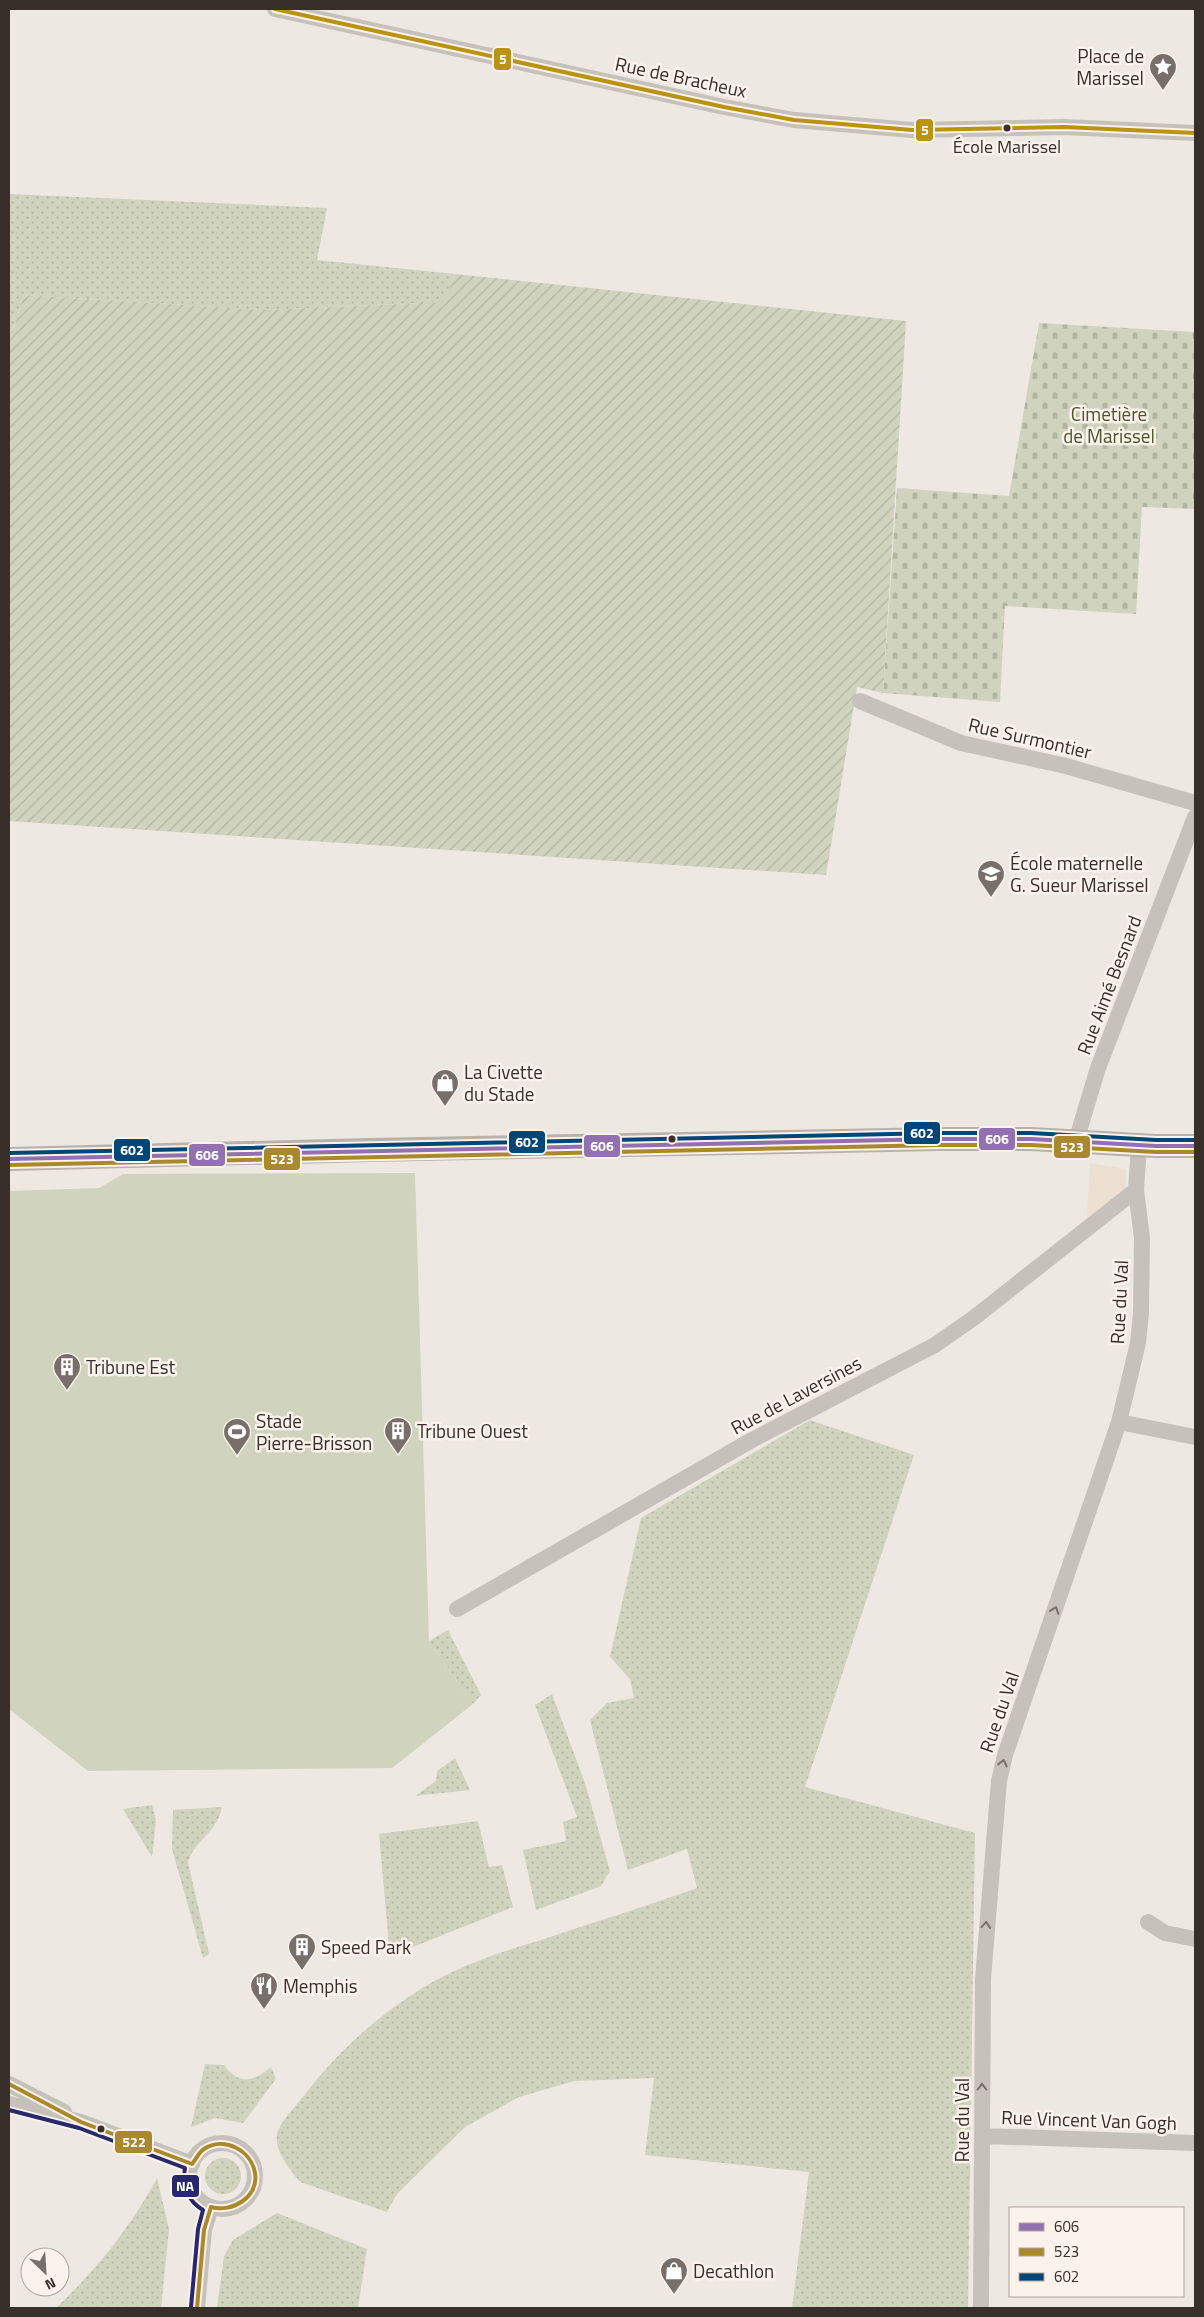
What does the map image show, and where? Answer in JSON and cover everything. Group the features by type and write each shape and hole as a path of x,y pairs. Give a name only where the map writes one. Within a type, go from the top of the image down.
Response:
{"main road":[{"path":"9,1159 900,1139 1031,1139 1195,1146"}],"street":[{"name":"Rue de Bracheux","path":"275,9 724,108 779,118 855,127 912,130 1030,126 1195,133"},
{"name":"Rue Surmontier","path":"860,701 961,743 1066,766 1195,804"},
{"name":"Rue Aimé Besnard","path":"1076,1141 1098,1068 1192,835 1195,817"},
{"name":"Rue du Val","path":"982,2308 983,1979 1001,1768 1119,1422 1140,1328 1142,1226 1136,1190 1139,1145"},
{"name":"Rue de Laversines","path":"457,1609 752,1440 935,1344 975,1317 1136,1190"},
{"path":"1119,1422 1195,1437"},
{"path":"1148,1922 1165,1933 1195,1939"},
{"path":"9,2084 81,2122"},
{"path":"9,2104 81,2122 192,2164"},
{"name":"Rue Vincent Van Gogh","path":"982,2136 1195,2143"},
{"path":"222,2143 240,2149 252,2164 255,2182 246,2199 230,2208 211,2207 199,2200 191,2188 189,2178 192,2164 204,2149 222,2143"},
{"path":"197,2308 204,2230 211,2207"}],"green space":[{"path":"9,194 327,208 317,260 455,274 444,302 266,310 24,295 9,344"},
{"path":"455,274 906,321 883,693 857,687 826,875 9,821 9,344 24,295 266,310 444,302"},
{"name":"Cimetière de Marissel","path":"1039,323 1195,332 1195,509 1142,507 1136,614 1005,606 1000,702 883,693 897,488 1009,496"},
{"path":"415,1173 429,1641 473,1704 392,1768 88,1771 9,1709 9,1191 99,1188 123,1174"},
{"path":"810,1420 914,1455 805,1787 975,1833 968,2308 792,2308 809,2172 645,2155 654,2078 574,2081 519,2097 465,2127 397,2194 387,2212 300,2182 288,2166 278,2147 278,2130 336,2058 368,2027 386,2013 442,1977 477,1961 697,1888 687,1849 628,1870 590,1720 607,1703 634,1698 630,1679 610,1657 641,1518"},
{"path":"448,1630 481,1695 473,1704 429,1641"},
{"path":"552,1694 585,1783 610,1871 601,1886 536,1910 523,1850 566,1841 563,1822 577,1817 535,1705"},
{"path":"455,1758 470,1790 415,1796 436,1781 437,1771"},
{"path":"152,1805 156,1821 152,1857 123,1809"},
{"path":"222,1807 215,1824 196,1847 188,1862 209,1954 203,1958 172,1849 173,1810"},
{"path":"478,1821 489,1867 502,1865 513,1907 390,1956 379,1834"},
{"path":"205,2064 224,2065 235,2076 246,2079 258,2076 271,2067 276,2079 243,2123 215,2118 191,2127"},
{"path":"223,2158 230,2159 236,2163 240,2169 240,2183 236,2189 230,2193 223,2194 216,2193 210,2189 206,2183 205,2176 206,2169 210,2163 216,2159"},
{"path":"157,2178 169,2229 161,2308 56,2308 67,2297 70,2297 70,2294 112,2247"},
{"path":"277,2213 367,2249 358,2308 217,2308 224,2256 233,2240"}],"shaded area":[{"path":"1090,1163 1126,1169 1126,1198 1086,1230"}],"transit line":[{"name":"5","path":"275,9 724,107 794,120 912,130 1064,127 1195,133"},
{"name":"602","path":"9,1153 939,1133 1031,1133 1156,1140 1195,1140"},
{"name":"606","path":"9,1159 939,1139 1031,1139 1156,1146 1195,1146"},
{"name":"523","path":"9,1165 939,1145 1031,1145 1156,1152 1195,1152"},
{"name":"522","path":"9,2084 81,2122 192,2164"},
{"name":"NA","path":"9,2110 79,2128 185,2168 184,2181 187,2192 193,2202 203,2210 198,2229 191,2307"},
{"name":"522","path":"192,2164 204,2149 220,2144 236,2147 248,2158 252,2165 255,2173 255,2182 248,2196 227,2208 211,2207"},
{"name":"522","path":"197,2308 204,2230 211,2207"}],"place":[{"name":"Place de Marissel","path":"1163,91"},
{"name":"École Marissel","path":"1007,128"},
{"name":"École maternelle G. Sueur Marissel","path":"991,898"},
{"name":"La Civette du Stade","path":"445,1107"},
{"name":"Tribune Est","path":"67,1391"},
{"name":"Tribune Ouest","path":"398,1455"},
{"name":"Stade Pierre-Brisson","path":"237,1456"},
{"name":"Speed Park","path":"302,1971"},
{"name":"Memphis","path":"264,2010"},
{"name":"Decathlon","path":"674,2295"}]}
